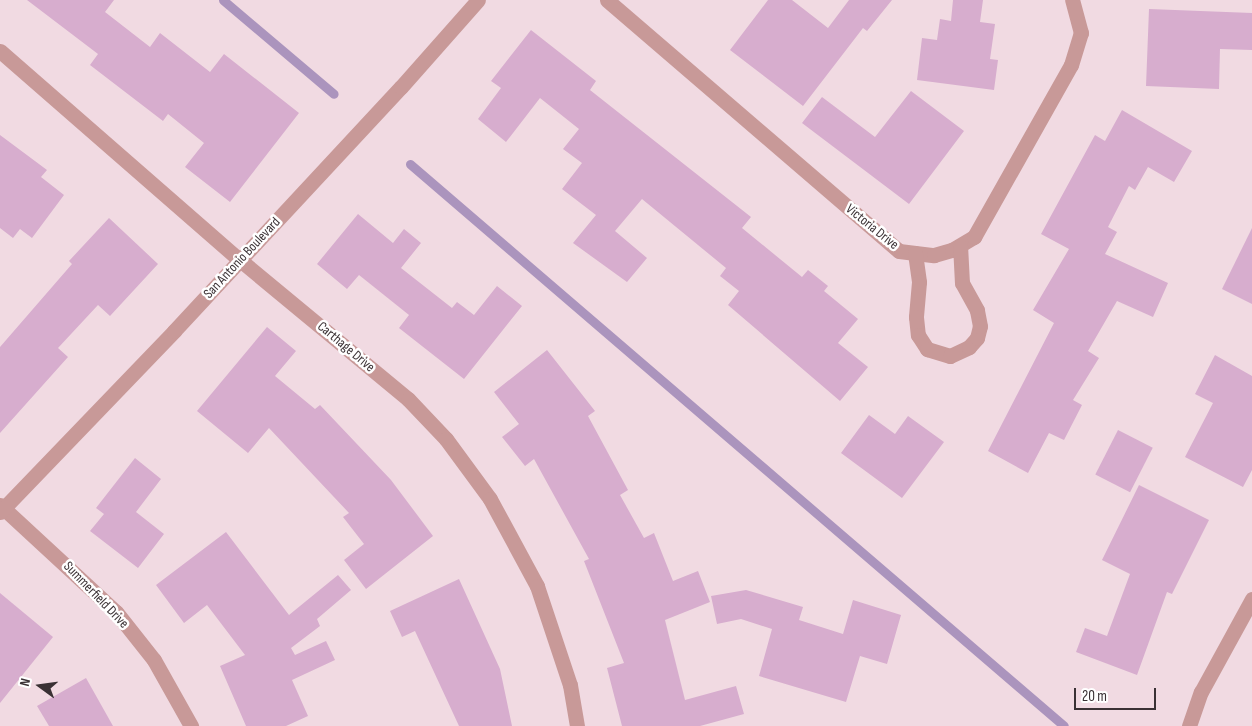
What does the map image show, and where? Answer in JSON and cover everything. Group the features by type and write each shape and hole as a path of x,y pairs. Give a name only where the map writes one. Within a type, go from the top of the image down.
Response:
{"street":[{"name":"San Antonio Boulevard","path":"1,508 240,260 478,0"},
{"name":"Victoria Drive","path":"607,0 898,251 934,255 960,246 974,237 1071,65 1080,33 1072,0"},
{"name":"Carthage Drive","path":"0,50 240,260 408,399 446,439 490,499 537,586 570,685 577,726"},
{"path":"915,253 919,282 916,317 918,335 927,349 950,356 970,347 977,338 980,326 977,310 962,283 960,246"},
{"name":"Summerfield Drive","path":"1,508 116,612 154,660 191,726"},
{"path":"1189,726 1201,692 1252,599"}],"building":[{"path":"27,0 114,0 105,12 150,47 160,33 210,72 224,54 299,113 230,202 185,167 204,143 168,114 163,121 90,65 98,54"},
{"path":"768,0 792,0 828,28 849,0 892,0 867,31 863,28 803,106 730,50"},
{"path":"953,0 983,0 980,22 995,24 990,59 998,60 994,90 917,80 922,38 937,40 940,19 951,21"},
{"path":"1149,9 1252,13 1252,50 1220,49 1219,89 1146,86"},
{"path":"531,30 596,81 590,90 751,217 742,228 802,277 808,270 828,286 824,291 858,319 838,343 868,367 840,401 728,305 739,291 720,276 726,268 642,199 615,231 647,258 627,282 573,243 596,215 562,189 582,163 563,149 579,129 540,98 506,142 478,119 501,88 491,81"},
{"path":"911,91 964,131 909,204 802,123 822,97 875,137"},
{"path":"1122,110 1192,151 1174,182 1148,167 1135,190 1129,186 1108,227 1117,232 1105,254 1168,283 1153,317 1117,301 1088,351 1099,358 1073,400 1082,405 1064,440 1049,433 1028,473 988,451 1054,323 1033,310 1069,249 1041,234 1095,135 1105,141"},
{"path":"0,135 47,170 41,177 64,195 32,238 20,229 13,238 0,228"},
{"path":"358,214 393,243 404,229 421,243 401,268 452,308 457,302 474,315 497,286 522,306 464,379 399,328 409,315 359,275 347,289 317,264"},
{"path":"109,218 158,264 110,316 98,305 58,348 68,357 0,433 0,347 72,264 69,261"},
{"path":"1252,228 1252,304 1222,289"},
{"path":"267,327 296,351 275,376 315,409 320,405 391,480 433,536 366,589 344,560 364,544 343,517 349,513 269,428 248,453 197,411"},
{"path":"547,350 595,411 588,416 628,490 620,495 644,538 654,533 673,581 698,571 710,602 665,620 685,700 736,686 744,714 700,726 622,726 607,668 624,663 584,561 589,559 534,459 525,466 502,437 519,424 494,392"},
{"path":"1215,355 1252,376 1252,470 1243,487 1185,457 1213,403 1195,394"},
{"path":"869,415 895,434 908,416 944,442 902,498 841,453"},
{"path":"1118,430 1153,448 1130,492 1095,475"},
{"path":"135,458 161,479 136,512 164,534 138,568 90,531 104,514 96,508"},
{"path":"1139,485 1209,520 1172,594 1167,592 1137,675 1076,652 1085,628 1107,636 1130,574 1102,560"},
{"path":"226,532 289,615 338,575 351,590 317,619 320,626 291,648 295,655 326,641 335,660 292,680 308,716 286,726 246,726 220,666 245,655 207,605 184,623 156,585"},
{"path":"459,579 500,669 512,726 459,726 415,631 402,637 390,611"},
{"path":"746,590 803,607 799,620 843,634 853,600 901,615 887,664 860,656 846,702 759,676 772,629 741,619 717,624 711,596"},
{"path":"0,593 53,637 0,703"},
{"path":"86,678 113,726 49,726 37,706"}],"waterway":[{"path":"223,0 334,94"},
{"path":"410,164 1064,726"}]}
